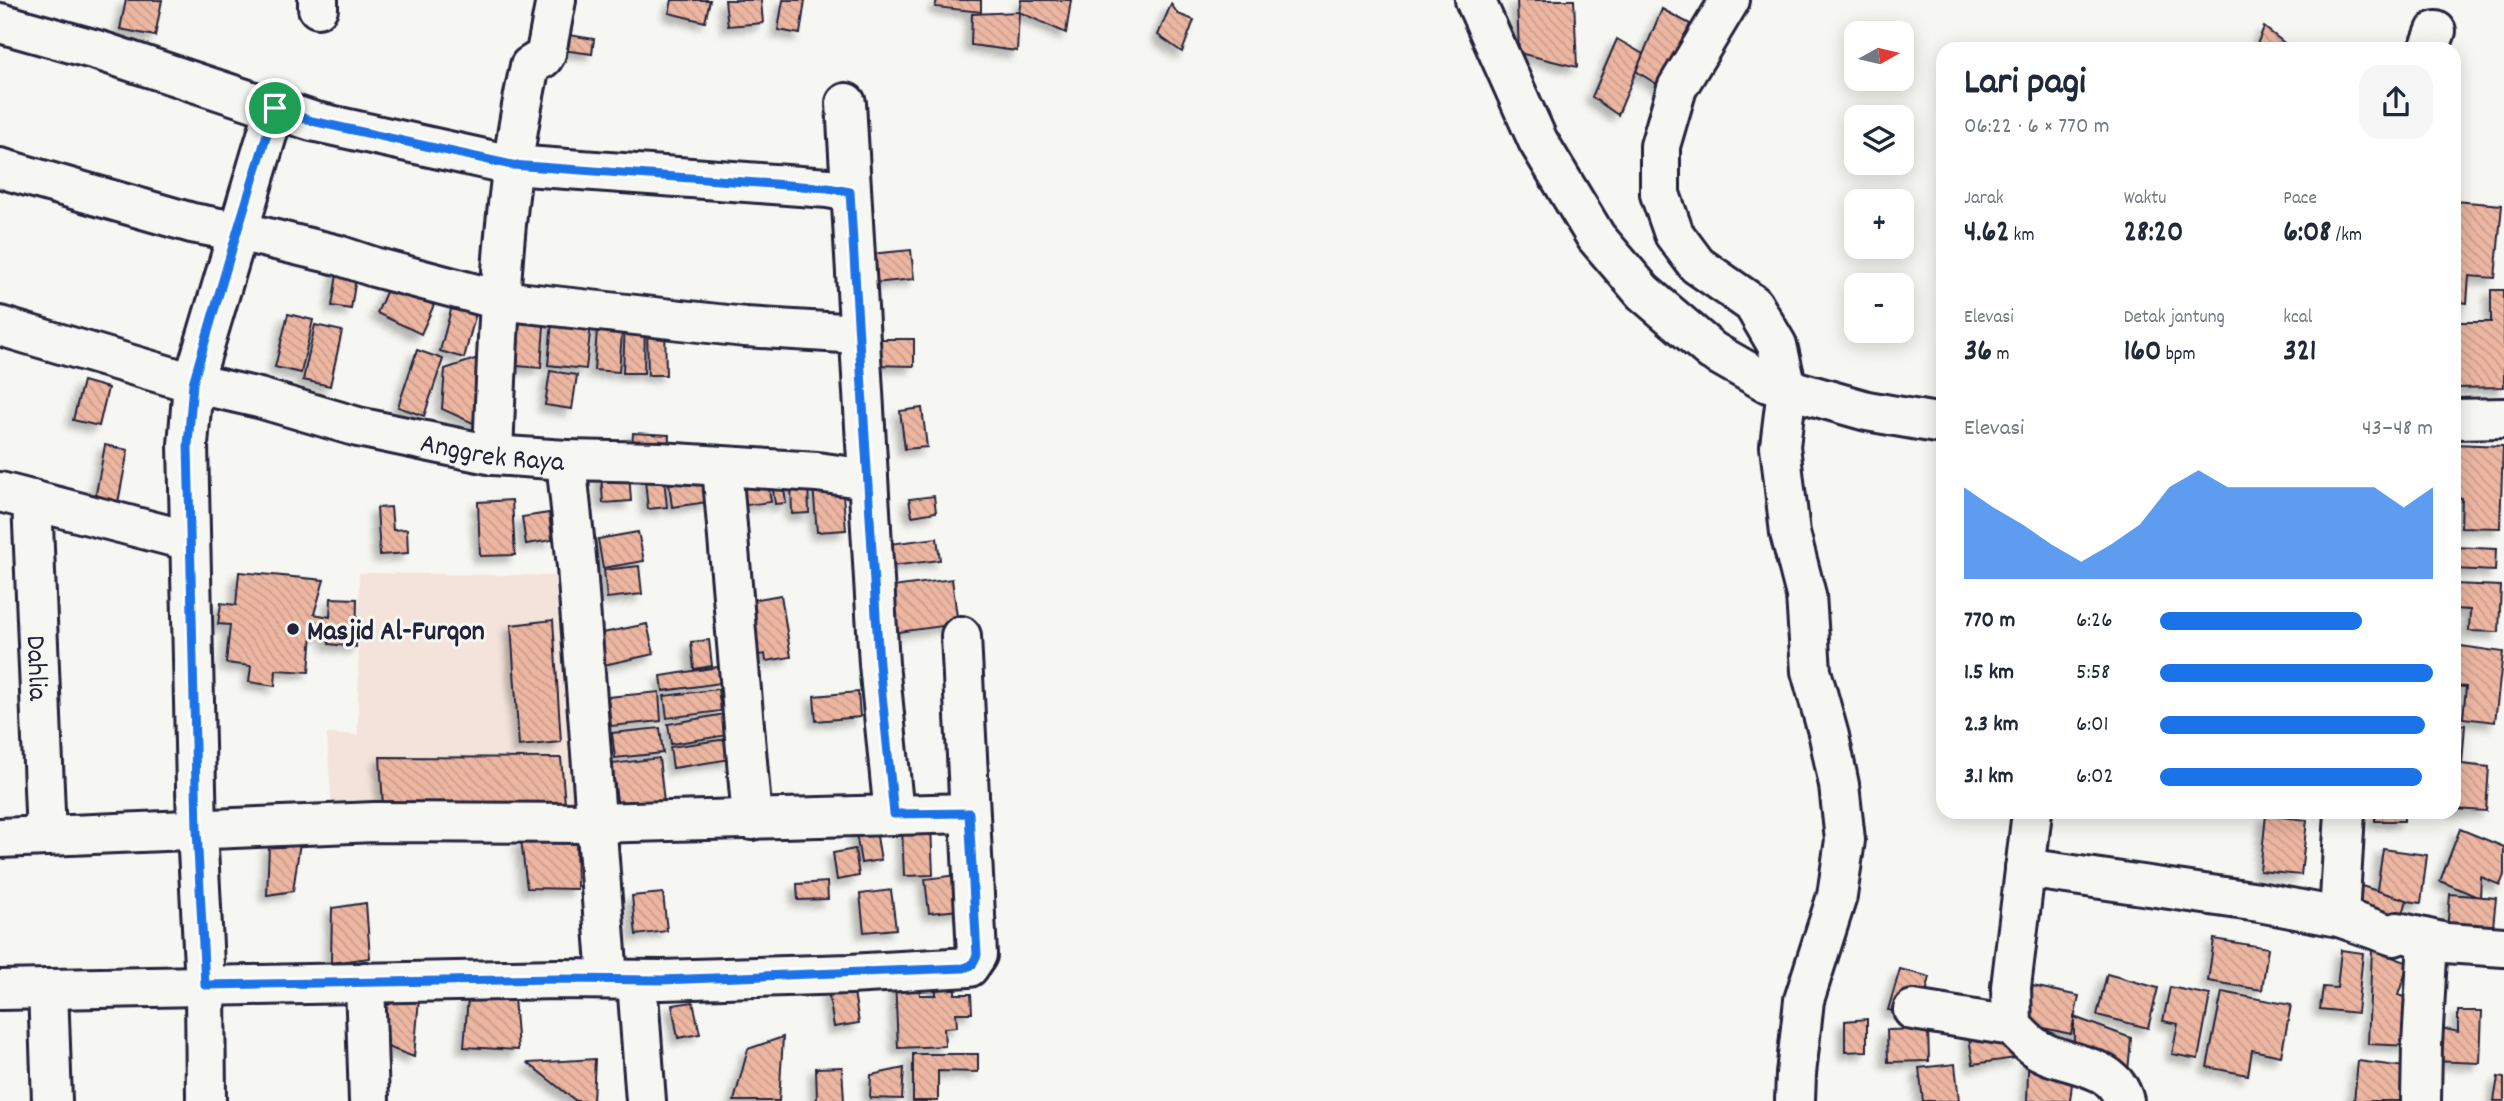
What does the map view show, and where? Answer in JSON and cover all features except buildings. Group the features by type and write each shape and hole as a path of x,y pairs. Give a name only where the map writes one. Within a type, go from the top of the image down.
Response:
{"street":[{"path":"493,454 499,300 512,165 530,66 546,53 556,0"},
{"path":"1475,0 1538,141 1596,237 1643,292 1712,351 1768,383 1867,411 1936,423"},
{"path":"1730,0 1677,88 1660,146 1660,194 1674,234 1697,265 1754,304 1777,345 1787,390 1780,446 1790,533 1806,595 1811,671 1839,785 1845,840 1837,896 1804,1000 1795,1101"},
{"path":"0,23 100,51 312,121 512,165 828,188 850,192"},
{"path":"846,103 879,664 894,814"},
{"path":"206,1101 205,985 197,830 188,445 193,383 275,108"},
{"path":"0,168 192,223 338,255 499,300 732,326 859,334"},
{"name":"Anggrek Raya","path":"0,326 193,383 259,398 358,427 493,454 566,460 578,580 595,823 646,1101"},
{"path":"2461,419 2504,418"},
{"path":"566,460 659,462 817,472 868,479"},
{"path":"722,467 752,820"},
{"name":"Dahlia","path":"46,836 16,496 190,541"},
{"path":"0,990 365,982 622,980 964,968 972,965 977,955 961,636"},
{"path":"0,838 375,822 595,823 969,813"},
{"path":"2012,1026 2011,987 2031,819"},
{"path":"2339,917 2345,819"},
{"path":"2025,868 2259,902 2339,917 2393,936 2398,932 2428,940 2504,947"},
{"path":"2421,1101 2428,940"},
{"path":"365,982 369,1101"},
{"path":"48,989 52,1101"},
{"path":"1913,1010 2012,1026 2029,1044 2038,1049 2093,1068 2116,1082 2124,1101"}],"shaded area":[{"path":"359,573 576,576 595,825 333,829 327,734 358,735"}],"place":[{"name":"Masjid Al-Furqon","path":"293,629"}],"route":[{"path":"275,108 312,121 512,165 828,188 850,192 879,664 894,814 969,813 977,955 972,965 964,968 850,974 637,981 558,979 205,985 197,830 188,445 193,383 275,108"}]}
